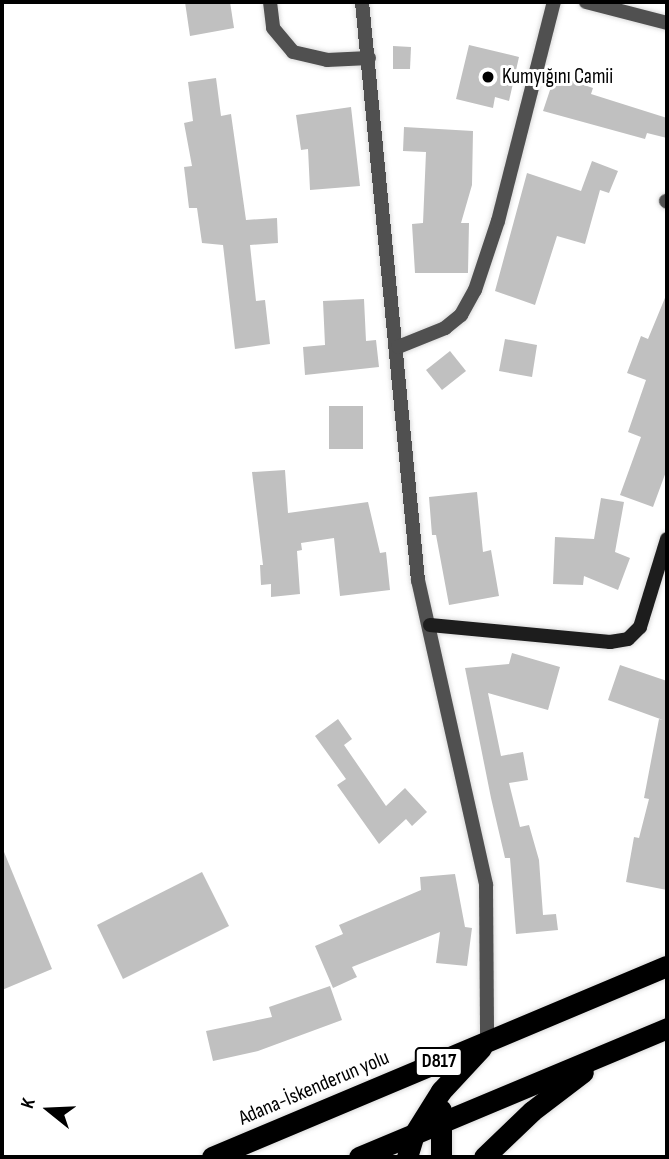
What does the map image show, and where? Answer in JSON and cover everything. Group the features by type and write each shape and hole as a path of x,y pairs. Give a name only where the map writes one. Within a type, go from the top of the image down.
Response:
{"highway":[{"name":"Adana-İskenderun yolu","path":"212,1157 667,966"},
{"path":"359,1157 667,1028"},
{"path":"407,1157 414,1134 441,1091 487,1041"},
{"path":"484,1157 532,1111 606,1054"},
{"path":"410,1074 441,1091"},
{"path":"441,1091 441,1157"}],"street":[{"path":"270,2 273,28 293,52 327,60 369,58"},
{"path":"362,2 398,347 418,580 486,885 487,1041"},
{"path":"398,347 445,328 461,314 475,290 502,208 554,2"},
{"path":"586,2 667,23"},
{"path":"430,625 610,642 628,639 640,627 667,539"}],"building":[{"path":"185,2 230,2 234,28 190,36"},
{"name":"Kumyığını Camii","path":"469,45 519,57 509,101 495,97 493,108 456,99"},
{"path":"393,46 411,47 410,69 393,69"},
{"path":"555,75 593,88 591,94 667,118 667,138 647,133 645,139 543,111"},
{"path":"216,78 221,116 231,114 246,220 277,218 278,243 250,245 256,301 265,300 270,344 235,349 223,245 202,243 197,208 189,208 184,167 192,166 184,123 193,121 188,82"},
{"path":"351,107 360,186 310,190 308,149 301,150 296,115"},
{"path":"404,127 473,131 472,185 461,223 469,223 468,273 415,273 412,224 423,223 426,152 403,151"},
{"path":"592,161 618,171 609,193 600,190 585,244 557,236 535,305 495,291 527,173 581,191"},
{"path":"667,293 667,469 653,507 620,495 641,437 628,432 646,380 627,373 641,336 648,339"},
{"path":"364,299 366,341 376,340 379,367 305,375 303,347 325,345 323,301"},
{"path":"505,339 537,345 532,377 499,371"},
{"path":"450,351 466,371 442,390 426,370"},
{"path":"329,406 363,406 363,449 329,449"},
{"path":"285,470 288,513 368,502 380,553 386,552 390,590 340,596 334,538 301,543 302,550 297,551 300,594 271,597 271,584 261,585 260,565 263,565 252,472"},
{"path":"477,492 483,552 491,550 499,596 449,605 436,535 432,535 429,497"},
{"path":"601,498 624,502 615,552 630,558 618,590 584,576 583,585 553,584 555,537 594,539"},
{"path":"512,653 560,667 548,710 488,693 501,756 523,752 528,780 509,783 520,827 529,825 539,860 543,915 556,914 558,930 516,934 510,858 505,858 465,668 509,664"},
{"path":"620,665 667,681 667,890 626,882 634,837 639,838 649,799 644,798 659,719 663,720 608,700"},
{"path":"338,719 352,739 344,745 386,806 405,788 427,812 412,826 406,819 379,844 337,785 346,779 315,736"},
{"path":"2,847 52,969 2,990"},
{"path":"202,872 229,926 123,979 97,925"},
{"path":"455,874 465,927 472,928 467,966 436,963 440,932 352,967 357,977 333,988 315,946 343,934 339,925 421,890 420,877"},
{"path":"330,986 342,1020 258,1051 213,1061 206,1031 272,1017 269,1007"}],"place":[{"name":"Kumyığını Camii","path":"488,77"}]}
